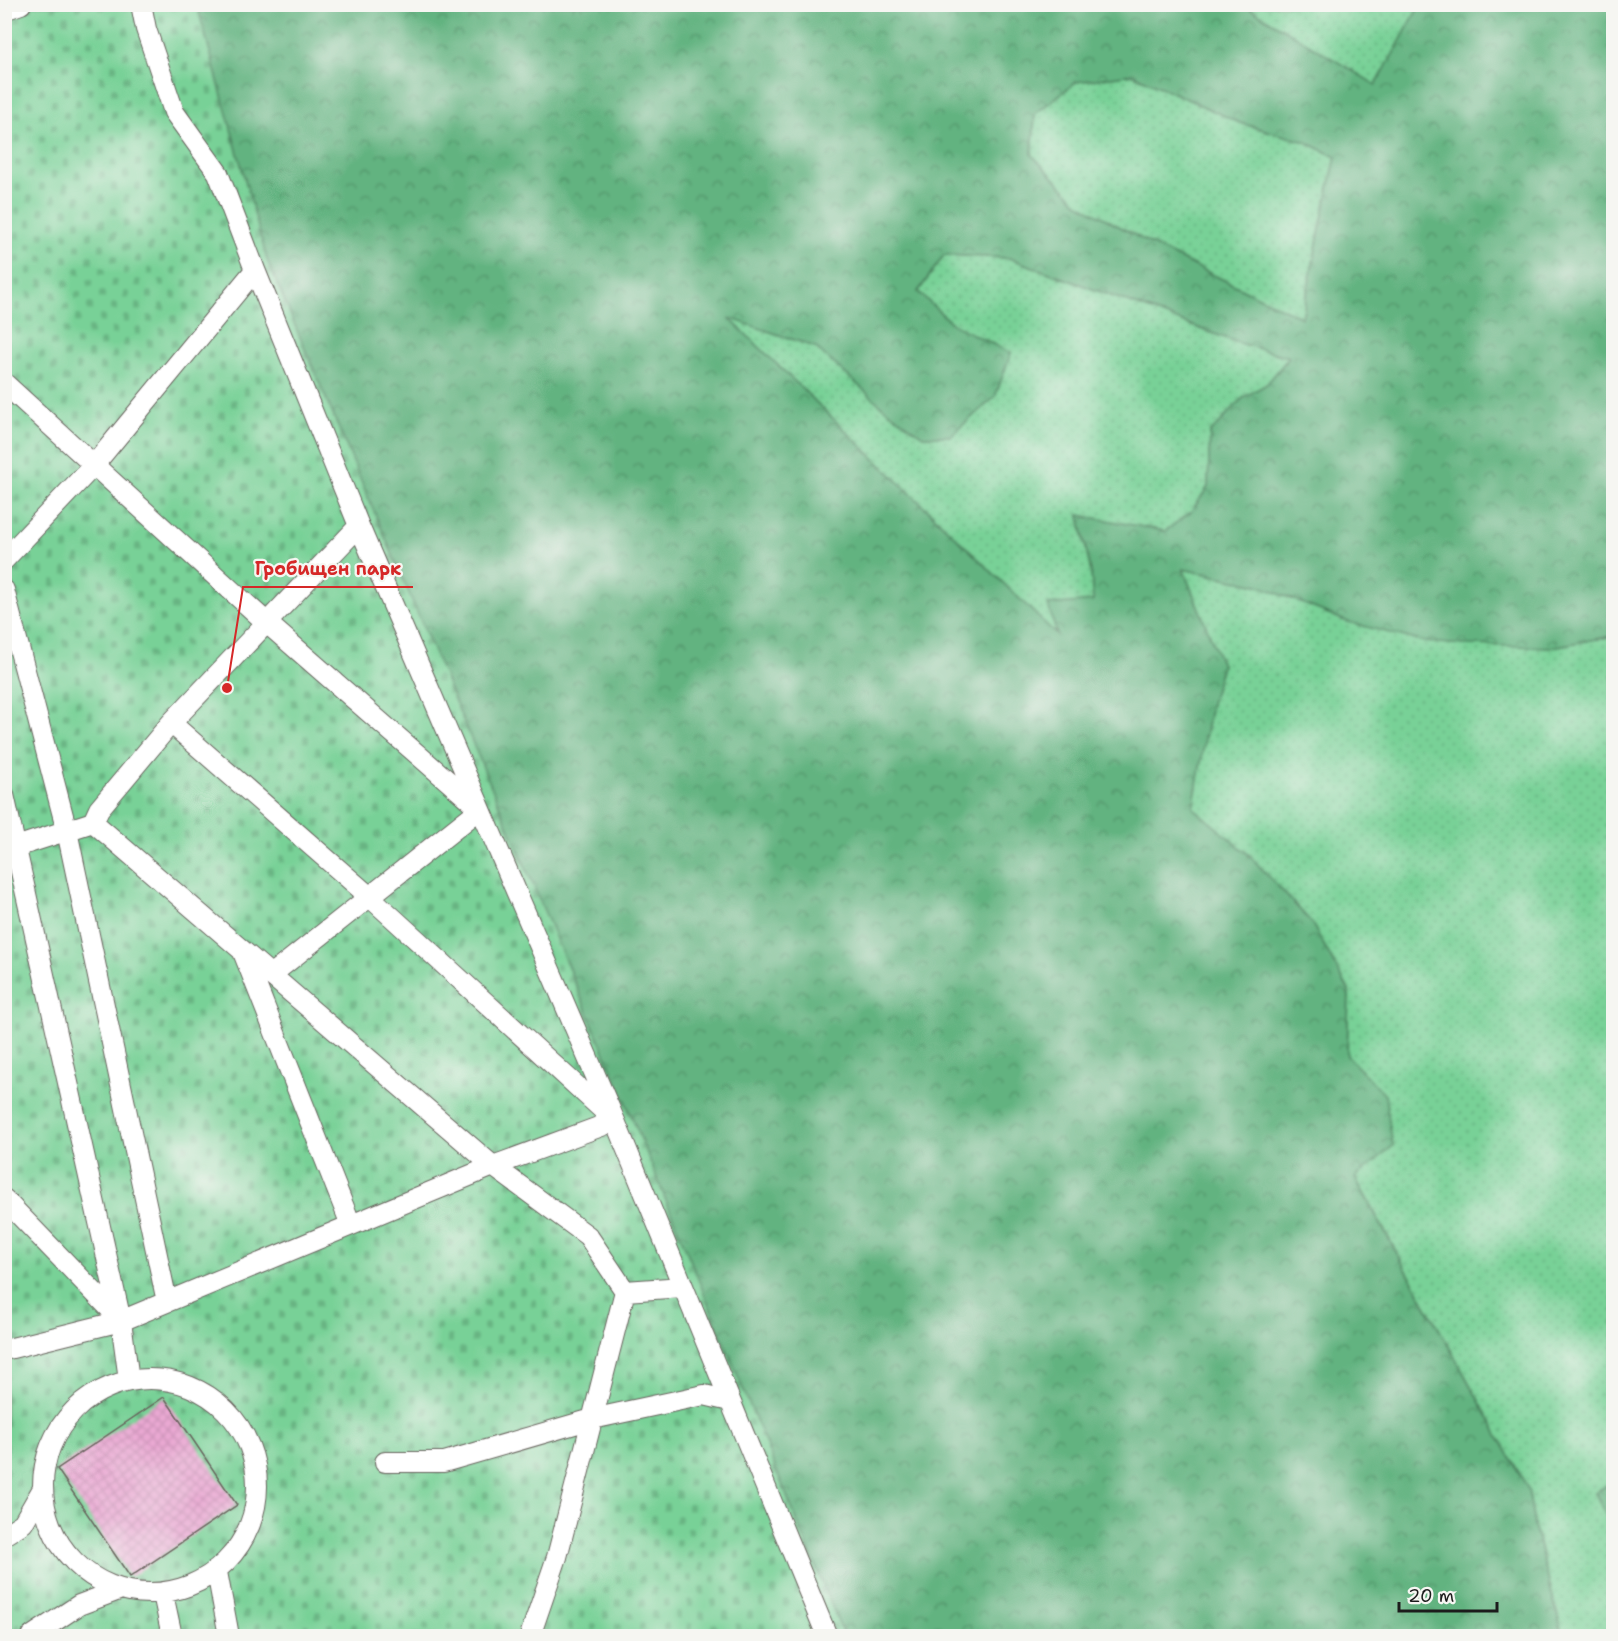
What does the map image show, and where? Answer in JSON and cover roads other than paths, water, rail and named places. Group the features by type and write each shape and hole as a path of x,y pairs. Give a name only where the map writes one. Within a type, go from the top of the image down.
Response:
{"lane":[{"path":"4,10 21,4"},
{"path":"141,4 146,29 174,112 218,173 358,526 615,1121 827,1636"},
{"path":"4,560 94,465 255,270"},
{"path":"4,383 267,623 480,809"},
{"path":"8,847 93,822 99,809 171,723 358,526"},
{"path":"4,590 67,831 167,1302"},
{"path":"171,723 370,897 615,1121"},
{"path":"4,795 8,847 121,1321 129,1380"},
{"path":"271,975 480,809"},
{"path":"93,822 493,1166 588,1236 625,1291 557,1557 530,1636"},
{"path":"242,950 351,1225"},
{"path":"4,1350 121,1321 493,1166 615,1121"},
{"path":"4,1199 121,1321"},
{"path":"625,1291 682,1287"},
{"path":"4,1535 23,1523 42,1490 50,1444 70,1413 94,1394 129,1380 167,1380 204,1392 220,1404 246,1435 255,1459 257,1505 243,1543 217,1572 195,1586 163,1594 119,1590 73,1563 52,1533 42,1490"},
{"path":"385,1461 444,1462 592,1419 704,1395 730,1401"},
{"path":"217,1572 229,1636"},
{"path":"32,1636 79,1605 119,1590"},
{"path":"163,1594 172,1636"}],"place":[{"name":"Гробищен парк","path":"227,688"}]}
